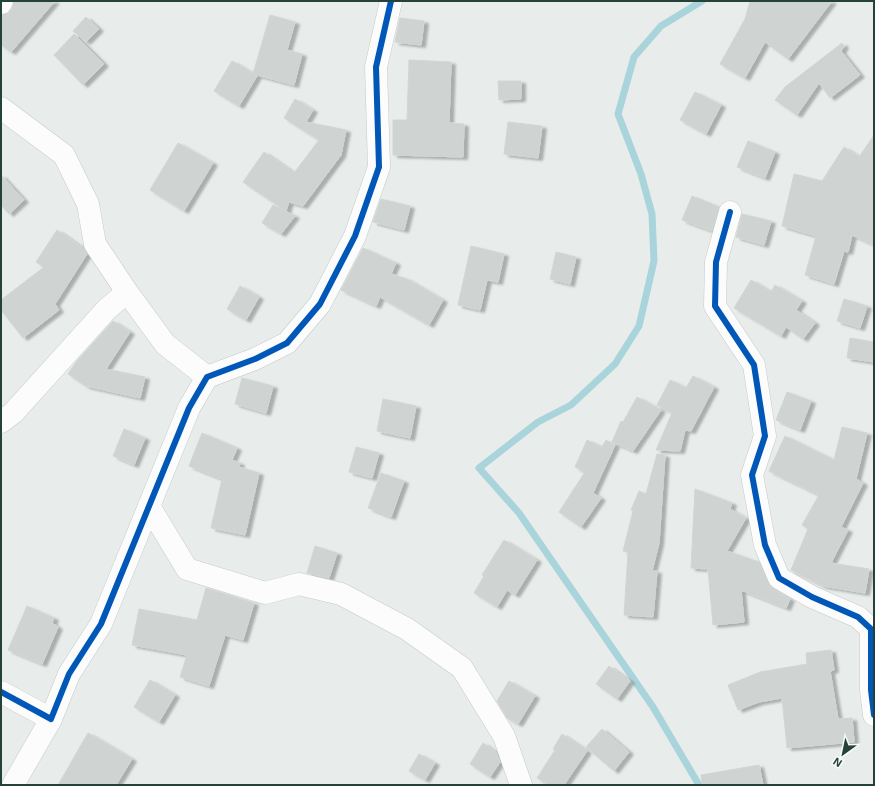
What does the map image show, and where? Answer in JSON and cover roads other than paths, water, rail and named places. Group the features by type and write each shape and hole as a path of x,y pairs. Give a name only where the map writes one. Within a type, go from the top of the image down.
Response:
{"street":[{"path":"12,785 51,719 69,674 101,624 189,408 207,377 255,359 287,343 320,304 355,236 379,167 376,67 391,1"},
{"path":"1,108 64,155 88,204 95,244 127,292 165,344 207,377"},
{"path":"730,212 716,262 715,306 754,365 765,436 752,475 765,545 779,578 812,597 858,617 870,629 871,690 874,715"},
{"path":"1,422 13,413 107,309 127,292"},
{"path":"150,506 187,569 265,593 299,584 341,594 407,629 462,668 504,736 520,785"},
{"path":"1,692 51,719"}],"waterway":[{"path":"699,785 653,707 519,513 479,468 538,422 571,405 615,364 639,326 654,261 652,214 641,174 618,114 634,57 661,26 702,1"}]}
